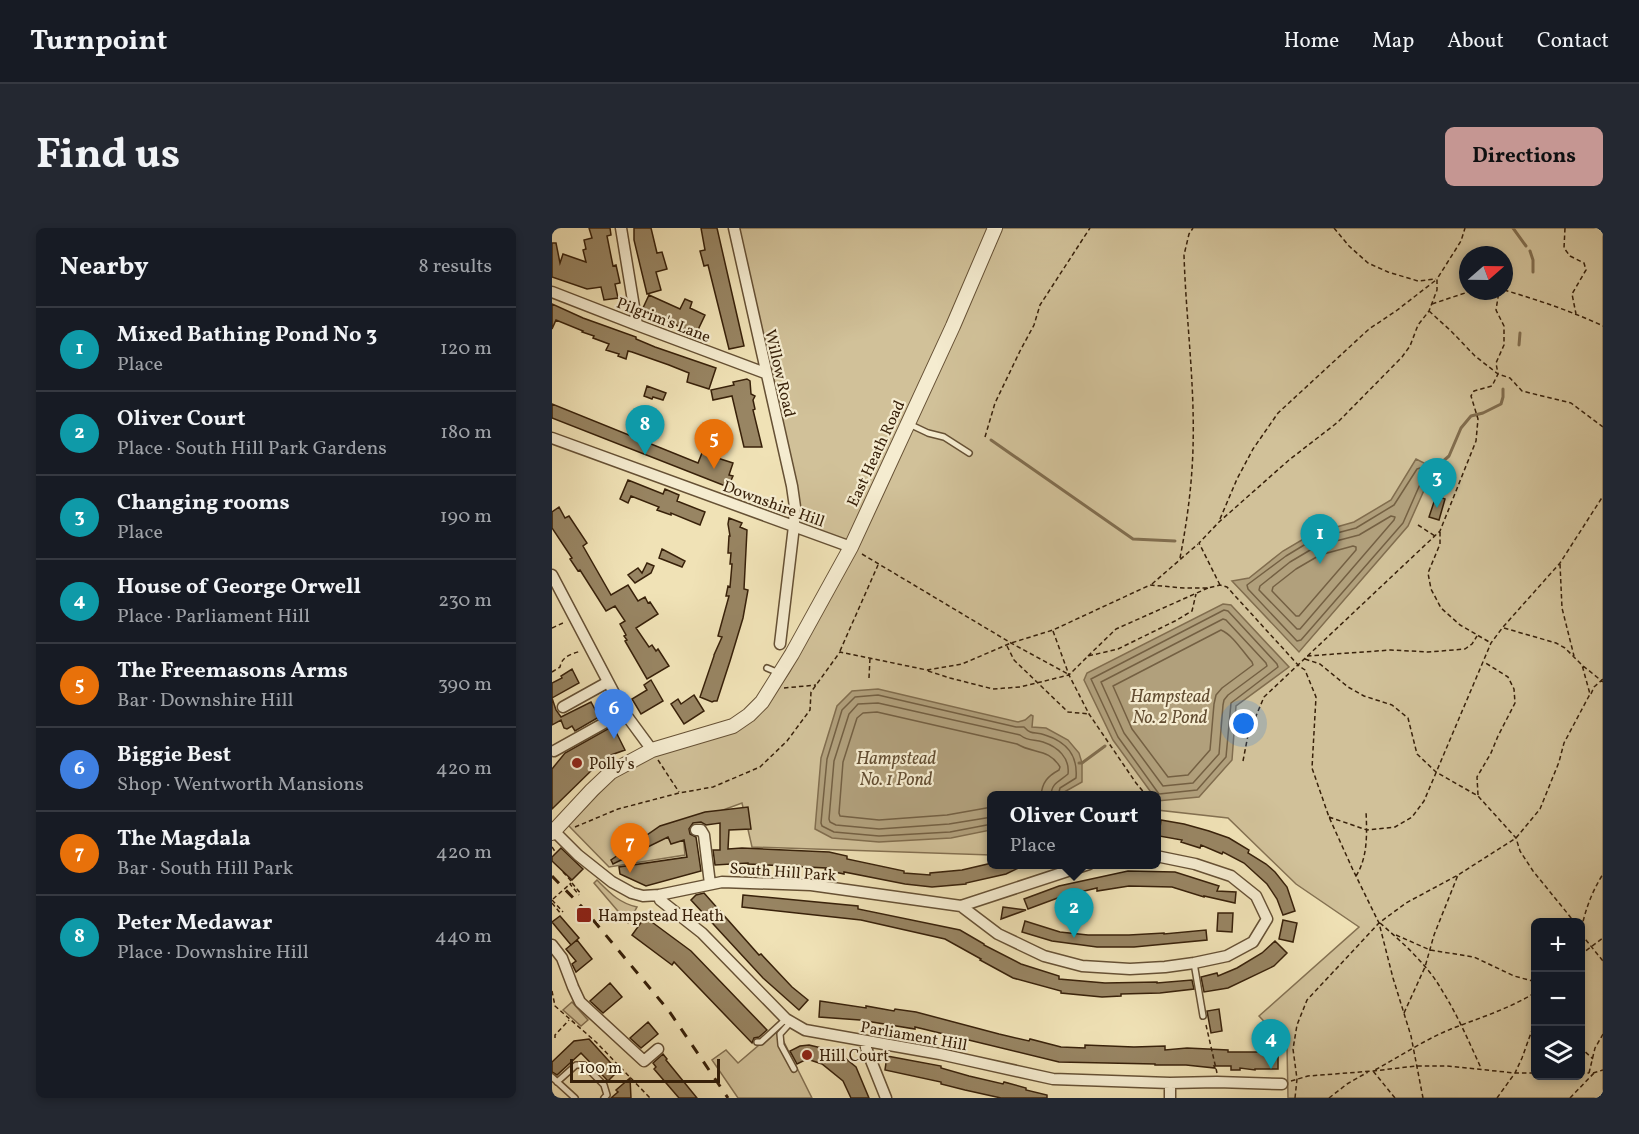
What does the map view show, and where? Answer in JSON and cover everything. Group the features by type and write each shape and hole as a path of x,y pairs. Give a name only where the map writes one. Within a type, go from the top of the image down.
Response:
{"street":[{"path":"621,228 637,325"},
{"name":"Willow Road","path":"734,228 795,507 780,644"},
{"name":"East Heath Road","path":"553,831 611,772 652,750 733,726 762,702 772,679 792,654 851,547 953,326 995,228"},
{"name":"Pilgrim's Lane","path":"552,292 765,373"},
{"name":"Downshire Hill","path":"552,438 851,547"},
{"path":"552,575 624,712 652,750"},
{"path":"563,707 608,682"},
{"path":"554,751 624,712"},
{"path":"696,830 701,830 704,835 710,884"},
{"name":"South Hill Park","path":"553,831 578,855 612,882 643,896 659,895 722,882 811,885 961,906"},
{"path":"961,906 999,934 1044,956 1082,966 1130,969 1194,963 1227,956 1253,942 1267,919 1256,896 1231,876 1161,856"},
{"path":"961,906 1074,869"},
{"name":"Parliament Hill","path":"659,895 660,900 702,933 788,1021 805,1030 939,1054 1053,1079 1282,1084"},
{"path":"552,945 562,958 580,1002 644,1060 658,1049"},
{"path":"866,1042 886,1098"},
{"path":"1170,1083 1170,1098"}],"lane":[{"path":"908,423 928,433 944,437 969,453"},
{"path":"1194,963 1203,1016"},
{"path":"758,1042 788,1021"},
{"path":"788,1021 780,1034 781,1045 794,1069"},
{"path":"557,1082 576,1065 585,1065 604,1085 607,1095 604,1098"},
{"path":"552,1077 575,1098"}],"path":[{"path":"986,437 995,403 1034,325 1040,305 1090,228"},
{"path":"1180,558 1189,507 1193,448 1193,402 1184,255 1192,228"},
{"path":"1334,228 1368,263 1418,281 1437,279"},
{"path":"1219,522 1237,479 1253,449 1278,413 1369,329 1437,279 1461,241 1465,228"},
{"path":"1566,228 1564,248 1570,256 1584,264 1586,270 1572,294 1576,314"},
{"path":"927,670 962,664 1011,643 1053,630 1150,585 1289,460 1338,422 1402,357 1429,311 1437,290 1437,279"},
{"path":"1513,293 1542,301 1603,326"},
{"path":"1431,305 1459,295"},
{"path":"1491,643 1460,625 1441,608 1431,589 1428,573 1440,544 1440,531 1476,441 1478,419 1471,396 1474,391 1492,386 1497,374 1496,363 1504,345 1504,326 1496,310 1498,300"},
{"path":"1429,311 1475,356 1497,374 1510,378 1522,391 1571,403 1603,427"},
{"path":"1329,817 1366,830 1395,827 1413,818 1424,801 1491,643 1560,563 1603,496"},
{"path":"1418,525 1435,536"},
{"path":"1243,761 1248,735 1264,697 1440,531"},
{"path":"1199,543 1220,585"},
{"path":"851,547 1069,675"},
{"path":"1560,563 1562,608 1574,656"},
{"path":"575,827 618,809 679,793 713,788 760,767 787,741 810,710 812,692 840,652 878,564"},
{"path":"1150,585 1208,588"},
{"path":"840,652 927,670 993,689 1020,687 1069,675 1116,629 1208,588 1220,585 1227,587 1299,666 1305,669 1316,697 1312,768 1329,817 1379,923 1414,1049 1423,1098"},
{"path":"1088,656 1118,649 1175,621 1192,611 1196,594"},
{"path":"552,628 573,616"},
{"path":"1294,1098 1297,1079 1293,1049 1297,1025 1307,1000 1379,923 1406,903 1458,875 1516,838 1540,809 1564,743 1594,687 1602,680 1556,643 1503,627"},
{"path":"1053,630 1069,675 1089,714 1143,791"},
{"path":"1306,656 1391,650 1465,649 1477,636"},
{"path":"1006,645 1014,660 1068,712 1089,714"},
{"path":"552,672 560,667 564,658 591,650"},
{"path":"869,678 870,658"},
{"path":"1304,659 1320,664 1348,687 1364,696 1392,705 1408,718 1417,754 1436,772 1478,796 1516,838 1520,851 1533,871 1571,918"},
{"path":"1478,796 1477,777 1515,703 1514,689 1508,676 1484,661"},
{"path":"1582,665 1590,694"},
{"path":"772,679 816,685"},
{"path":"652,750 679,793"},
{"path":"1356,876 1362,866 1366,811"},
{"path":"552,848 556,853"},
{"path":"563,872 580,895"},
{"path":"1585,918 1588,903 1603,874"},
{"path":"1404,1014 1425,967 1458,875"},
{"path":"552,903 562,913 552,899 571,883"},
{"path":"1379,923 1425,967 1443,991 1462,1025 1481,1069"},
{"path":"1392,934 1430,950 1474,957 1514,976 1531,981"},
{"path":"1585,952 1603,938"},
{"path":"1585,939 1603,961"},
{"path":"552,991 555,1006 596,1042 650,1098"},
{"path":"1373,1071 1449,1030 1510,1006 1531,995"},
{"path":"1203,1016 1212,1048 1217,1082"},
{"path":"555,1038 555,1035 570,1019"},
{"path":"1497,1098 1515,1073 1533,1026"},
{"path":"1589,1073 1595,1048 1603,1034"},
{"path":"1585,1051 1593,1059"},
{"path":"1282,1084 1308,1076 1416,1066 1531,1073"},
{"path":"1585,1073 1603,1070"},
{"path":"1329,1098 1368,1071"},
{"path":"1373,1071 1395,1098"},
{"path":"1570,1098 1594,1073"}],"shaded area":[{"name":"Hampstead Heath","path":"734,228 1603,228 1603,1098 1288,1098 1287,1046 1259,1016 1359,927 1296,884 1228,818 1161,810 1161,791 987,791 987,855 752,847 742,803 682,825 685,855 609,867 568,825 615,777 651,757 761,712 790,671 853,552 794,526 795,507"},
{"path":"597,880 620,900 637,907 628,923 594,883"},
{"path":"572,1002 588,1020 581,1026 563,1010"},
{"path":"780,1027 781,1036 812,1098 738,1098 712,1060 726,1050 738,1063"}],"water":[{"path":"1416,459 1434,468 1408,526 1299,652 1232,581 1249,578 1283,551 1312,534 1354,522 1391,500"},
{"name":"Hampstead No. 2 Pond","path":"1223,604 1231,605 1289,667 1236,706 1232,760 1199,797 1161,801 1161,791 1150,791 1113,740 1084,680 1087,673"},
{"name":"Hampstead No. 1 Pond","path":"878,689 1018,722 1031,715 1033,716 1032,727 1046,728 1068,740 1079,753 1082,763 1082,782 1066,791 987,791 987,831 951,838 879,842 832,838 815,829 821,758 837,706 852,691"}],"building":[{"path":"589,228 610,228 611,235 607,236 613,266 616,265 620,283 615,284 618,298 604,300 601,287 587,289 552,277 552,243 556,243 560,263 563,254 586,262 583,250 586,249 584,240 592,238"},
{"path":"634,228 651,228 657,253 662,252 667,269 656,272 661,290 647,294 634,240"},
{"path":"701,228 717,228 744,346 729,349 708,265 704,266 700,251 705,250"},
{"path":"649,295 680,309 685,299 692,302 690,308 705,315 696,334 642,310"},
{"path":"552,304 636,337 655,347 716,368 709,389 687,382 689,373 669,365 628,351 626,359 618,356 619,354 606,350 609,344 556,320 552,329"},
{"path":"747,379 750,381 751,394 755,396 753,400 755,409 753,410 762,447 744,447 732,396 713,400 711,390 734,385 733,382"},
{"path":"647,386 666,393 663,400 644,396"},
{"path":"552,404 698,463 702,453 733,463 729,475 733,476 728,487 552,418"},
{"path":"628,480 663,494 665,489 679,495 677,501 705,512 700,525 657,510 659,507 631,496 628,503 620,499"},
{"path":"1436,496 1445,499 1439,520 1429,517"},
{"path":"559,507 565,518 569,516 587,543 583,546 611,595 628,585 638,601 645,597 648,603 650,602 658,614 636,628 649,647 652,645 656,651 658,649 669,666 647,679 625,641 627,640 624,636 626,635 620,624 625,621 615,606 606,611 580,570 578,571 570,559 572,558 552,528 552,512"},
{"path":"729,518 742,523 740,527 747,530 744,589 748,590 743,618 730,661 717,701 712,702 700,697 722,637 718,636 729,596 726,596 728,586 730,587 732,564 730,564 731,553 728,553"},
{"path":"662,549 685,561 682,567 659,558"},
{"path":"647,563 654,566 651,573 635,583 628,575 638,568 642,573"},
{"path":"572,669 579,683 552,698 552,683"},
{"path":"651,680 663,701 641,714 632,699 647,690 644,685"},
{"path":"694,695 704,711 684,724 671,704 678,699 681,704"},
{"path":"552,698 561,717 591,702 599,717 575,731 572,726 564,728 561,720 552,725"},
{"path":"613,726 625,750 611,755 597,765 552,809 552,769 565,753"},
{"path":"748,807 751,829 729,830 728,849 829,852 847,856 847,859 904,871 904,873 930,875 930,873 962,870 987,864 987,869 1016,869 1006,874 966,884 932,887 844,872 844,874 825,870 826,868 748,863 715,865 713,850 720,850 720,823 706,825 701,822 693,823 689,829 690,834 696,837 701,871 646,886 620,874 619,867 687,857 684,840 671,844 668,837 613,864 611,860 660,826 705,812"},
{"path":"1161,820 1209,831 1229,838 1249,850 1248,853 1266,864 1287,887 1295,911 1283,915 1277,899 1267,884 1244,863 1223,852 1222,854 1201,845 1200,848 1181,842 1182,840 1161,836"},
{"path":"561,848 583,869 572,880 552,861 552,857"},
{"path":"1128,871 1175,872 1219,886 1217,891 1236,892 1235,903 1204,897 1172,887 1129,886 1097,891 1097,888 1063,896 1028,909 1024,899 1059,886"},
{"path":"704,893 759,955 761,954 792,987 808,1000 799,1010 763,978 691,900 696,895"},
{"path":"743,895 858,906 858,909 960,930 1021,964 1059,976 1059,979 1105,983 1192,980 1194,989 1102,997 1061,993 1061,991 1013,978 945,939 861,920 742,907"},
{"path":"1003,907 1026,910 1001,919"},
{"path":"1218,913 1233,913 1232,932 1217,931"},
{"path":"560,916 579,938 571,945 552,922"},
{"path":"645,917 691,951 767,1030 754,1038 752,1043 674,962 672,965 632,935"},
{"path":"1283,920 1297,923 1293,942 1279,939"},
{"path":"1025,921 1060,932 1088,935 1164,934 1206,930 1207,940 1134,947 1097,947 1052,941 1022,932"},
{"path":"577,940 592,959 576,972 572,964 576,961 566,949"},
{"path":"1275,941 1287,953 1274,966 1228,988 1204,992 1201,977 1217,973 1218,976 1237,968 1262,953"},
{"path":"610,983 622,997 603,1013 590,1001"},
{"path":"820,1001 916,1012 999,1034 1061,1047 1165,1046 1165,1050 1187,1048 1228,1050 1228,1052 1278,1052 1278,1069 1240,1068 1240,1070 1231,1070 1231,1066 1214,1066 1215,1068 1186,1065 1059,1062 915,1027 915,1029 860,1020 819,1017"},
{"path":"1219,1009 1222,1031 1211,1033 1207,1011"},
{"path":"648,1022 658,1034 641,1048 630,1038"},
{"path":"589,1039 618,1071 608,1081 581,1053 557,1075 552,1072 552,1062 574,1041"},
{"path":"809,1045 835,1050 856,1067 869,1098 851,1098 843,1081 822,1064 807,1059 797,1064 790,1051"},
{"path":"663,1054 697,1098 679,1098 654,1069 656,1067 653,1063"},
{"path":"887,1056 941,1066 941,1068 1003,1084 1004,1082 1047,1095 1047,1098 1001,1098 885,1070"},
{"path":"630,1078 631,1098 611,1098 618,1092 616,1090"}],"waterway":[{"path":"1513,228 1526,246"},
{"path":"1530,251 1533,272"},
{"path":"1519,345 1520,333"},
{"path":"1431,468 1449,456 1461,428 1471,416 1501,404 1503,389"},
{"path":"991,440 1133,539 1175,541"},
{"path":"1079,763 1105,746"}],"railway":[{"path":"552,876 584,909 669,1011 728,1098"}],"place":[{"name":"Peter Medawar","path":"645,455"},
{"name":"The Freemasons Arms","path":"714,469"},
{"name":"Changing rooms","path":"1437,508"},
{"name":"Mixed Bathing Pond No 3","path":"1320,564"},
{"name":"Biggie Best","path":"614,739"},
{"name":"Polly's","path":"577,763"},
{"name":"The Magdala","path":"630,873"},
{"name":"Hampstead Heath","path":"584,915"},
{"name":"Oliver Court","path":"1074,938"},
{"name":"Hill Court","path":"807,1055"},
{"name":"House of George Orwell","path":"1271,1069"}]}
